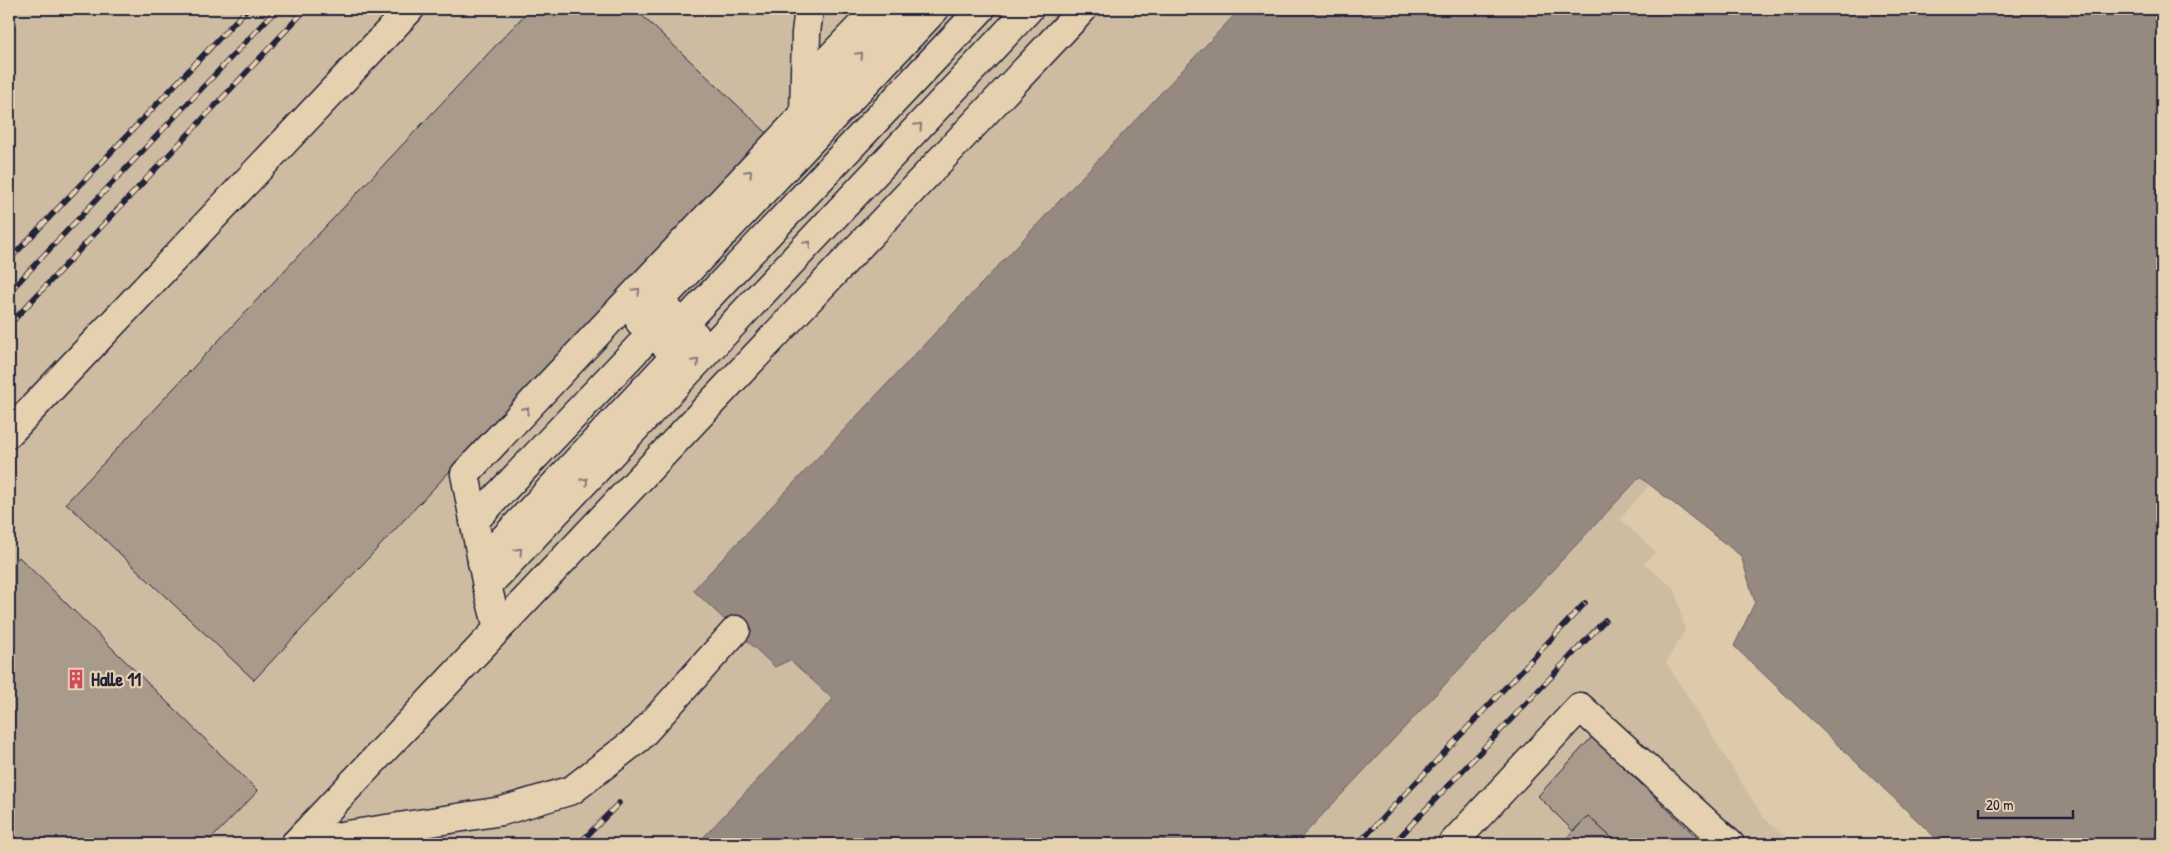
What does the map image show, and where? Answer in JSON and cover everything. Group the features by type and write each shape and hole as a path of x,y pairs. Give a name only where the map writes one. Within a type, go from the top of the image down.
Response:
{"lane":[{"path":"9,432 410,9"},
{"path":"804,114 806,46 830,9"},
{"path":"806,46 854,9"},
{"path":"806,46 876,9"},
{"path":"478,542 804,114 903,9"},
{"path":"478,542 523,481 935,9"},
{"path":"478,542 523,481 958,9"},
{"path":"523,481 981,9"},
{"path":"523,481 1003,9"},
{"path":"498,628 478,542 465,474 523,481 1029,9"},
{"path":"295,843 1083,9"},
{"path":"295,843 502,811 572,790 639,738 736,630"},
{"path":"1452,844 1580,707 1730,844"}],"shaded area":[{"path":"9,9 1240,9 694,590 775,667 790,660 833,699 697,844 9,844"},
{"path":"1240,9 2162,9 2162,844 1942,844 1734,646 1755,602 1741,556 1640,477 1295,844 697,844 833,699 790,660 775,667 693,590"},
{"path":"1640,477 1650,484 1620,519 1656,552 1644,564 1675,589 1685,630 1666,662 1763,817 1793,844 1295,844"}],"building":[{"path":"530,9 635,9 767,133 254,680 66,503"},
{"name":"Halle 11","path":"19,557 258,791 206,844 9,844 9,568"},
{"path":"1592,737 1704,844 1618,844 1588,816 1573,831 1538,796"},
{"path":"1588,816 1618,844 1561,844"}],"railway":[{"path":"9,260 247,9"},
{"path":"9,292 277,9"},
{"path":"9,325 306,9"},
{"path":"1358,844 1585,603"},
{"path":"1393,844 1605,620"},
{"path":"579,844 619,803"}],"place":[{"name":"Halle 11","path":"76,679"}]}
